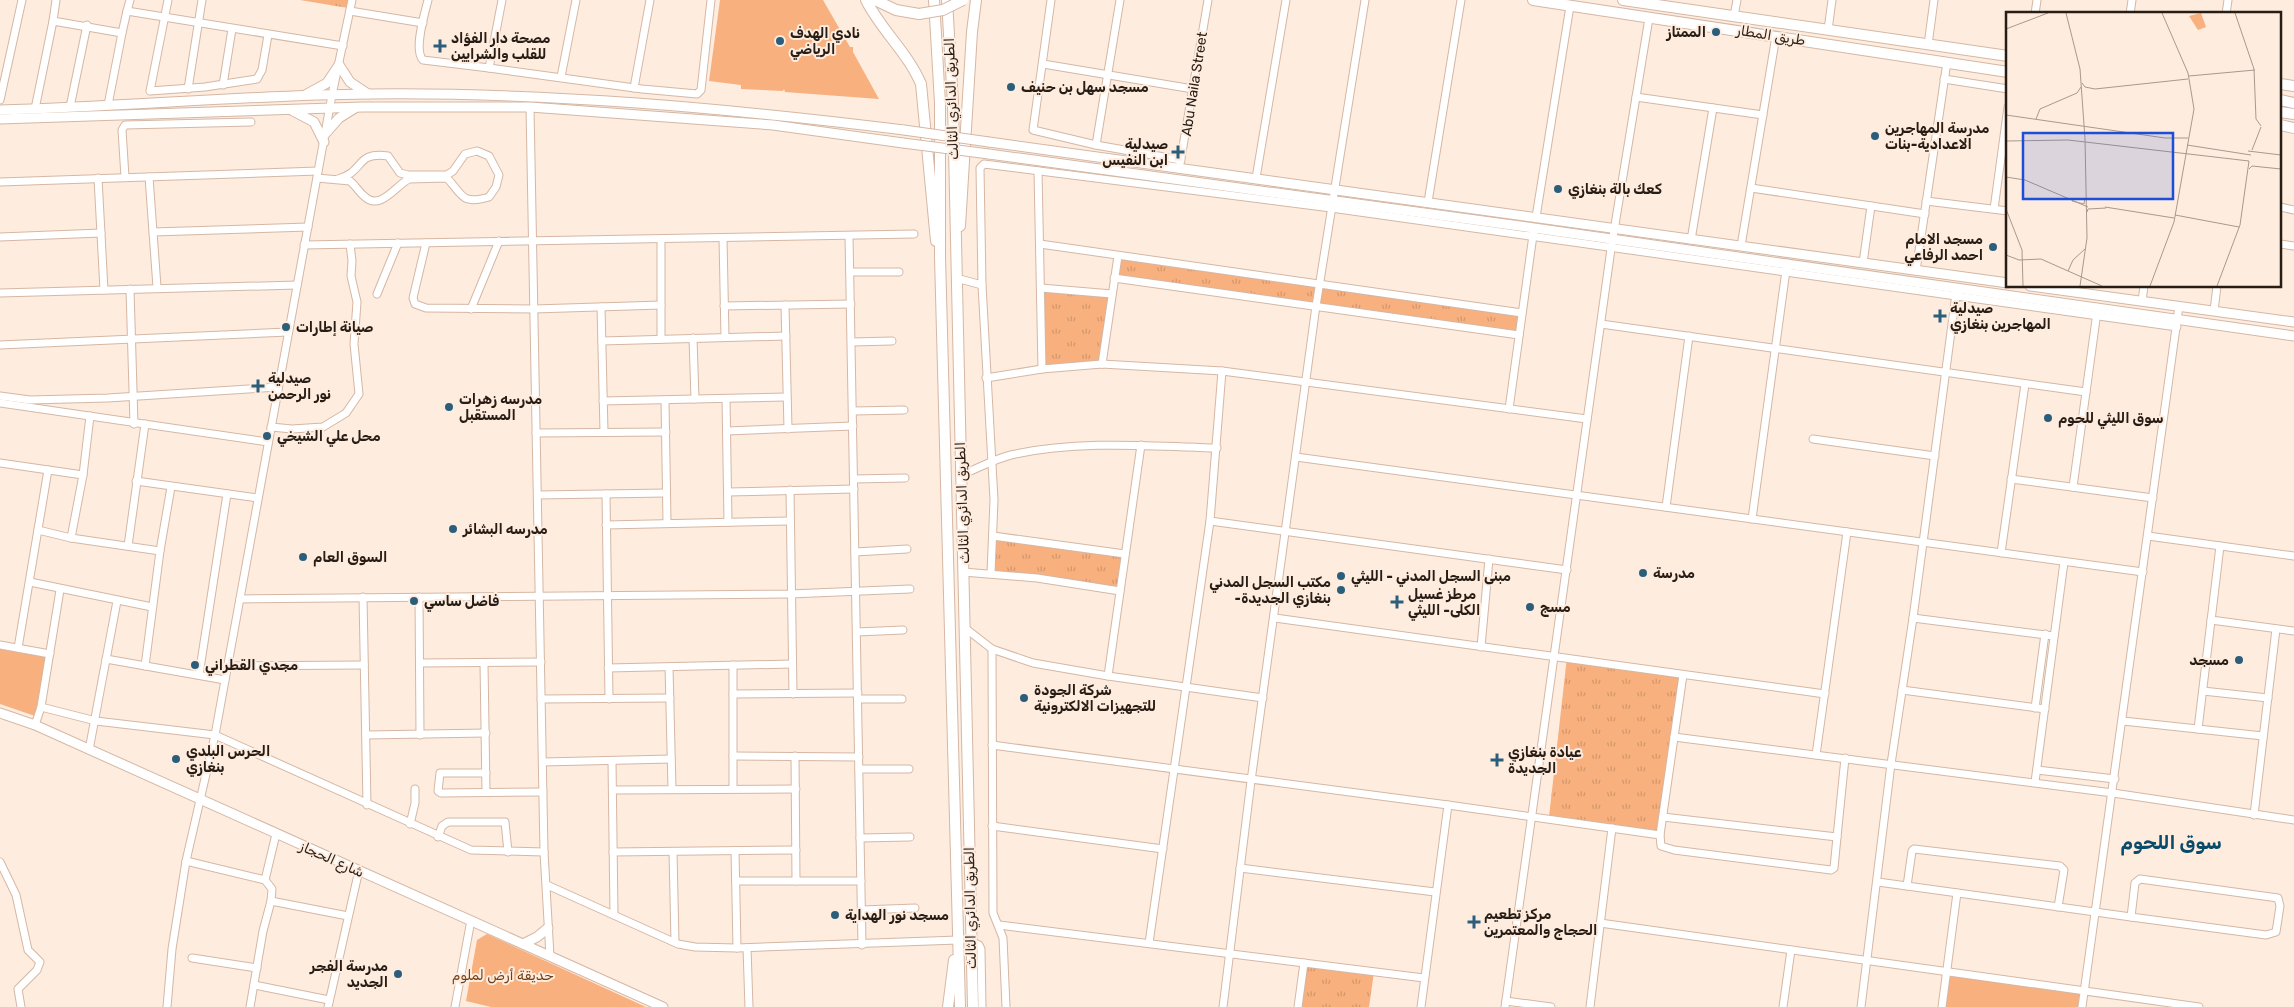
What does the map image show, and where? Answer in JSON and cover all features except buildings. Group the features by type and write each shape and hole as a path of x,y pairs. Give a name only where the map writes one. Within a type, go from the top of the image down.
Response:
{"highway":[{"path":"866,0 877,19 910,63 921,84 925,114 933,230 940,257"},
{"path":"875,0 896,10 919,14 943,10 963,0"},
{"name":"الطريق الدائري الثالث","path":"934,0 940,104 940,257 960,1007"},
{"name":"الطريق الدائري الثالث","path":"947,0 953,104 973,1007"},
{"path":"956,242 961,222 972,32 976,0"},
{"name":"طريق المطار","path":"1533,0 2006,72"},
{"name":"طريق المطار","path":"1623,0 2006,56"},
{"path":"948,1007 958,944"}],"main road":[{"path":"303,96 327,83 339,65 350,82 368,94"},
{"path":"0,110 368,94 586,99 773,114 988,142 1180,164 1256,178 2006,283"},
{"path":"285,108 311,120 325,138 339,118 357,107"},
{"path":"0,119 285,108 530,107 773,126 989,154 1331,204 1613,239 1957,288 2097,312 2294,336"},
{"path":"2045,288 2294,322"},
{"name":"شارع الحجاز","path":"0,714 34,725 202,799 663,1007"},
{"path":"523,944 538,938 548,928"}],"street":[{"path":"0,100 22,0"},
{"path":"35,109 56,0 50,0"},
{"path":"108,105 130,0"},
{"path":"147,104 168,0"},
{"path":"188,89 202,0"},
{"path":"167,1007 172,949 186,861 202,799 215,735 304,245 352,0"},
{"path":"428,0 418,53 423,60 634,88 700,93 711,0"},
{"path":"489,68 502,0"},
{"path":"561,77 576,0"},
{"path":"634,88 650,0"},
{"path":"1052,0 1034,130 1180,164"},
{"path":"1096,145 1120,0"},
{"name":"Abu Naila Street","path":"1180,164 1208,0"},
{"path":"1256,178 1286,0"},
{"path":"1223,1007 1228,954 1251,780 1275,618 1316,306 1365,0"},
{"path":"1428,202 1461,0"},
{"path":"1734,16 1737,0"},
{"path":"1828,30 1832,0"},
{"path":"1928,45 1934,0"},
{"path":"1536,218 1570,6"},
{"path":"128,11 164,19 343,46"},
{"path":"350,11 423,23"},
{"path":"1551,1007 1506,1004 1556,657 1611,249 1649,18"},
{"path":"53,21 87,25 122,33"},
{"path":"70,108 87,25"},
{"path":"223,85 232,29"},
{"path":"150,91 188,89 250,81 260,76 268,35"},
{"path":"1741,246 1776,36"},
{"path":"1916,271 1947,62"},
{"path":"1042,64 1193,89"},
{"path":"1944,79 2006,89"},
{"path":"1636,97 1762,115"},
{"path":"530,107 544,852 550,956"},
{"path":"1692,240 1713,108"},
{"path":"125,177 122,130 125,126 251,122"},
{"path":"1994,209 2004,155 2006,131"},
{"path":"0,182 125,177 318,174 338,179 350,182 365,198 372,200 389,196 409,179 447,178 460,195 474,201 489,197 496,187 499,175 489,156 477,151 465,154 447,175 408,176 400,173 388,156 375,154 365,158 355,173 338,179"},
{"path":"991,573 993,462 986,378 982,285 981,165 1331,204 1532,238 1785,274 1956,297 2097,312 2073,488"},
{"path":"1038,171 1042,369"},
{"path":"149,177 157,287"},
{"path":"98,178 104,290"},
{"path":"1751,188 1924,214"},
{"path":"1926,201 2006,211"},
{"path":"1863,263 1871,206"},
{"path":"153,232 308,227"},
{"path":"1509,408 1534,228"},
{"path":"0,237 101,233"},
{"path":"304,245 914,234"},
{"path":"849,236 862,944"},
{"path":"723,238 725,337"},
{"path":"661,240 661,339"},
{"path":"471,309 500,241"},
{"path":"377,294 398,243"},
{"path":"426,243 413,298 415,304 426,308 534,309 661,306"},
{"path":"271,427 292,429 324,427 346,413 359,394 354,344 357,302 351,276 350,244"},
{"path":"1040,244 1522,313"},
{"path":"1102,364 1118,256"},
{"path":"1752,519 1787,264"},
{"path":"850,272 899,272"},
{"path":"956,278 982,285"},
{"path":"1114,278 1519,335"},
{"path":"0,293 157,287 297,285"},
{"path":"1041,288 1112,294"},
{"path":"1861,1007 1878,882 1891,764 1924,543 1957,288"},
{"path":"2142,301 2144,288"},
{"path":"2214,311 2217,288"},
{"path":"130,289 134,424"},
{"path":"724,306 851,304"},
{"path":"786,305 788,429"},
{"path":"2082,1007 2179,306"},
{"path":"601,307 604,432"},
{"path":"1601,324 2086,392"},
{"path":"0,345 288,332"},
{"path":"602,340 786,336"},
{"path":"1666,507 1689,336"},
{"path":"693,338 695,399"},
{"path":"852,342 892,341"},
{"path":"986,378 1042,369 1102,364 1222,371 1587,419"},
{"path":"1149,943 1188,687 1210,521 1222,371"},
{"path":"2001,553 2025,384"},
{"path":"0,396 30,400 278,387"},
{"path":"726,398 728,522"},
{"path":"604,401 787,398"},
{"path":"665,400 667,523"},
{"path":"0,403 268,442"},
{"path":"853,410 904,410"},
{"path":"71,538 83,474 90,416"},
{"path":"128,546 144,424"},
{"path":"727,431 853,426"},
{"path":"536,433 666,432"},
{"path":"1813,439 1935,456"},
{"path":"961,476 1008,456 1036,450 1141,445 1217,448"},
{"path":"1108,676 1141,445"},
{"path":"1296,457 2143,572"},
{"path":"0,463 83,474"},
{"path":"18,648 48,470"},
{"path":"854,479 905,478"},
{"path":"2011,479 2153,498"},
{"path":"136,481 258,498"},
{"path":"145,666 160,550 171,487"},
{"path":"728,492 854,488"},
{"path":"790,490 790,594 793,694"},
{"path":"538,495 666,493"},
{"path":"199,675 227,494"},
{"path":"606,494 609,699"},
{"path":"606,525 790,521"},
{"path":"1210,521 1567,570"},
{"path":"38,530 71,538 160,550"},
{"path":"1816,754 1847,532"},
{"path":"993,536 1125,554"},
{"path":"2148,536 2294,556"},
{"path":"2198,729 2220,546"},
{"path":"855,552 907,549"},
{"path":"1481,647 1489,559"},
{"path":"2035,782 2064,562"},
{"path":"963,572 991,573 1120,591"},
{"path":"30,582 60,590 152,607"},
{"path":"240,599 362,597 539,598 790,594 910,589"},
{"path":"34,725 41,707 60,590"},
{"path":"362,597 366,805"},
{"path":"419,597 420,735"},
{"path":"89,750 96,721 117,600"},
{"path":"1275,618 1825,694"},
{"path":"1913,618 2054,636"},
{"path":"2211,620 2294,631"},
{"path":"965,628 992,649 1033,663 1108,676 1263,698"},
{"path":"2254,815 2276,629"},
{"path":"857,632 903,630"},
{"path":"2035,708 2044,634"},
{"path":"0,645 50,654"},
{"path":"992,649 993,913 994,919 1000,925 1003,945 1006,1007"},
{"path":"106,659 225,680"},
{"path":"420,663 541,662"},
{"path":"484,663 486,792"},
{"path":"608,668 792,664"},
{"path":"733,665 734,789"},
{"path":"228,666 364,666"},
{"path":"670,666 672,790"},
{"path":"1683,675 1660,835 1660,843 1666,848 1831,870 1835,864 1845,758"},
{"path":"1902,690 2045,710"},
{"path":"2203,691 2268,698"},
{"path":"733,694 858,696 902,700"},
{"path":"541,699 670,698"},
{"path":"41,707 96,721 215,735 366,805 471,850 544,852"},
{"path":"2123,721 2263,736"},
{"path":"366,736 486,734"},
{"path":"1674,737 2035,782 2294,820"},
{"path":"992,745 1532,816 1660,835"},
{"path":"734,756 859,757"},
{"path":"795,756 796,881"},
{"path":"543,762 671,759"},
{"path":"612,761 614,914"},
{"path":"859,768 909,769"},
{"path":"2037,770 2115,778"},
{"path":"486,773 440,773 438,791 441,793 543,792"},
{"path":"613,790 796,788"},
{"path":"410,824 415,803 415,790"},
{"path":"1421,1007 1448,805"},
{"path":"1663,817 1837,837"},
{"path":"438,837 445,822 505,822 508,852"},
{"path":"992,826 1163,849"},
{"path":"1590,1007 1612,828"},
{"path":"265,880 276,834"},
{"path":"860,838 910,837"},
{"path":"1907,886 1912,851 1914,849 2060,866 2064,870 2058,907"},
{"path":"613,852 796,850"},
{"path":"735,851 737,948"},
{"path":"673,852 675,942"},
{"path":"186,861 265,880 272,889 250,1007"},
{"path":"0,862 16,895 28,950 40,962 37,970 18,989 21,1007"},
{"path":"1240,868 1435,892"},
{"path":"254,985 329,1004 359,870"},
{"path":"1878,882 2131,917 2270,935 2276,929 2280,902 2275,897 2140,879 2135,883 2131,917"},
{"path":"736,881 861,880"},
{"path":"547,885 675,942 695,947 747,948 862,944 958,944"},
{"path":"1942,1007 1957,893"},
{"path":"271,901 348,916"},
{"path":"862,910 915,908"},
{"path":"455,1007 472,920"},
{"path":"1600,923 2084,990 2165,1005 2200,1007"},
{"path":"1000,925 1424,978"},
{"path":"972,942 981,948 982,1007"},
{"path":"747,948 749,1007"},
{"path":"1783,1007 1792,950"},
{"path":"192,958 257,968"},
{"path":"1298,1007 1304,963"}],"green space":[{"path":"300,0 350,0 348,8"},
{"name":"نادي الهدف الرياضي","path":"720,0 823,0 850,47 853,47 853,52 879,99 785,92 784,89 783,91 741,89 741,85 709,81"},
{"path":"1118,256 1525,314 1522,335 1115,278"},
{"path":"1041,285 1111,295 1102,364 1043,368"},
{"path":"994,536 1127,554 1121,591 993,573"},
{"path":"0,649 46,657 35,716 0,704"},
{"path":"1567,657 1680,672 1660,833 1549,817"},
{"name":"حديقة أرض لملوم","path":"487,934 646,1007 491,1007 466,1001 477,940"},
{"path":"1304,964 1374,972 1369,1007 1299,1007"},
{"path":"1948,968 2087,988 2085,1007 1942,1007"}],"place":[{"name":"الممتاز","path":"1716,32"},
{"name":"نادي الهدف الرياضي","path":"780,41"},
{"name":"مصحة دار الفؤاد للقلب والشرايين","path":"440,46"},
{"name":"مسجد سهل بن حنيف","path":"1011,87"},
{"name":"مدرسة المهاجرين الاعدادية-بنات","path":"1875,136"},
{"name":"صيدلية ابن النفيس","path":"1178,152"},
{"name":"كعك بالة بنغازي","path":"1558,189"},
{"name":"مسجد الامام احمد الرفاعي","path":"1993,247"},
{"name":"صيدلية المهاجرين بنغازي","path":"1940,316"},
{"name":"صيانة إطارات","path":"286,327"},
{"name":"صيدلية نور الرحمن","path":"258,386"},
{"name":"مدرسه زهرات المستقبل","path":"449,407"},
{"name":"سوق الليثي للحوم","path":"2048,418"},
{"name":"محل علي الشيخي","path":"267,436"},
{"name":"مدرسه البشائر","path":"453,529"},
{"name":"السوق العام","path":"303,557"},
{"name":"مدرسة","path":"1643,573"},
{"name":"مبنى السجل المدني - الليثي","path":"1341,576"},
{"name":"مكتب السجل المدني -بنغازي الجديدة","path":"1341,590"},
{"name":"فاضل ساسي","path":"414,601"},
{"name":"مرطز غسيل الكلى- الليثي","path":"1397,602"},
{"name":"مسج","path":"1530,607"},
{"name":"مسجد","path":"2239,660"},
{"name":"مجدي القطراني","path":"195,665"},
{"name":"شركة الجودة للتجهيزات الالكترونية","path":"1024,698"},
{"name":"الحرس البلدي بنغازي","path":"176,759"},
{"name":"عيادة بنغازي الجديدة","path":"1497,760"},
{"name":"مسجد نور الهداية","path":"835,915"},
{"name":"مركز تطعيم الحجاج والمعتمرين","path":"1474,922"},
{"name":"مدرسة الفجر الجديد","path":"398,974"}],"district":[{"name":"سوق اللحوم","path":"2171,842"}]}
